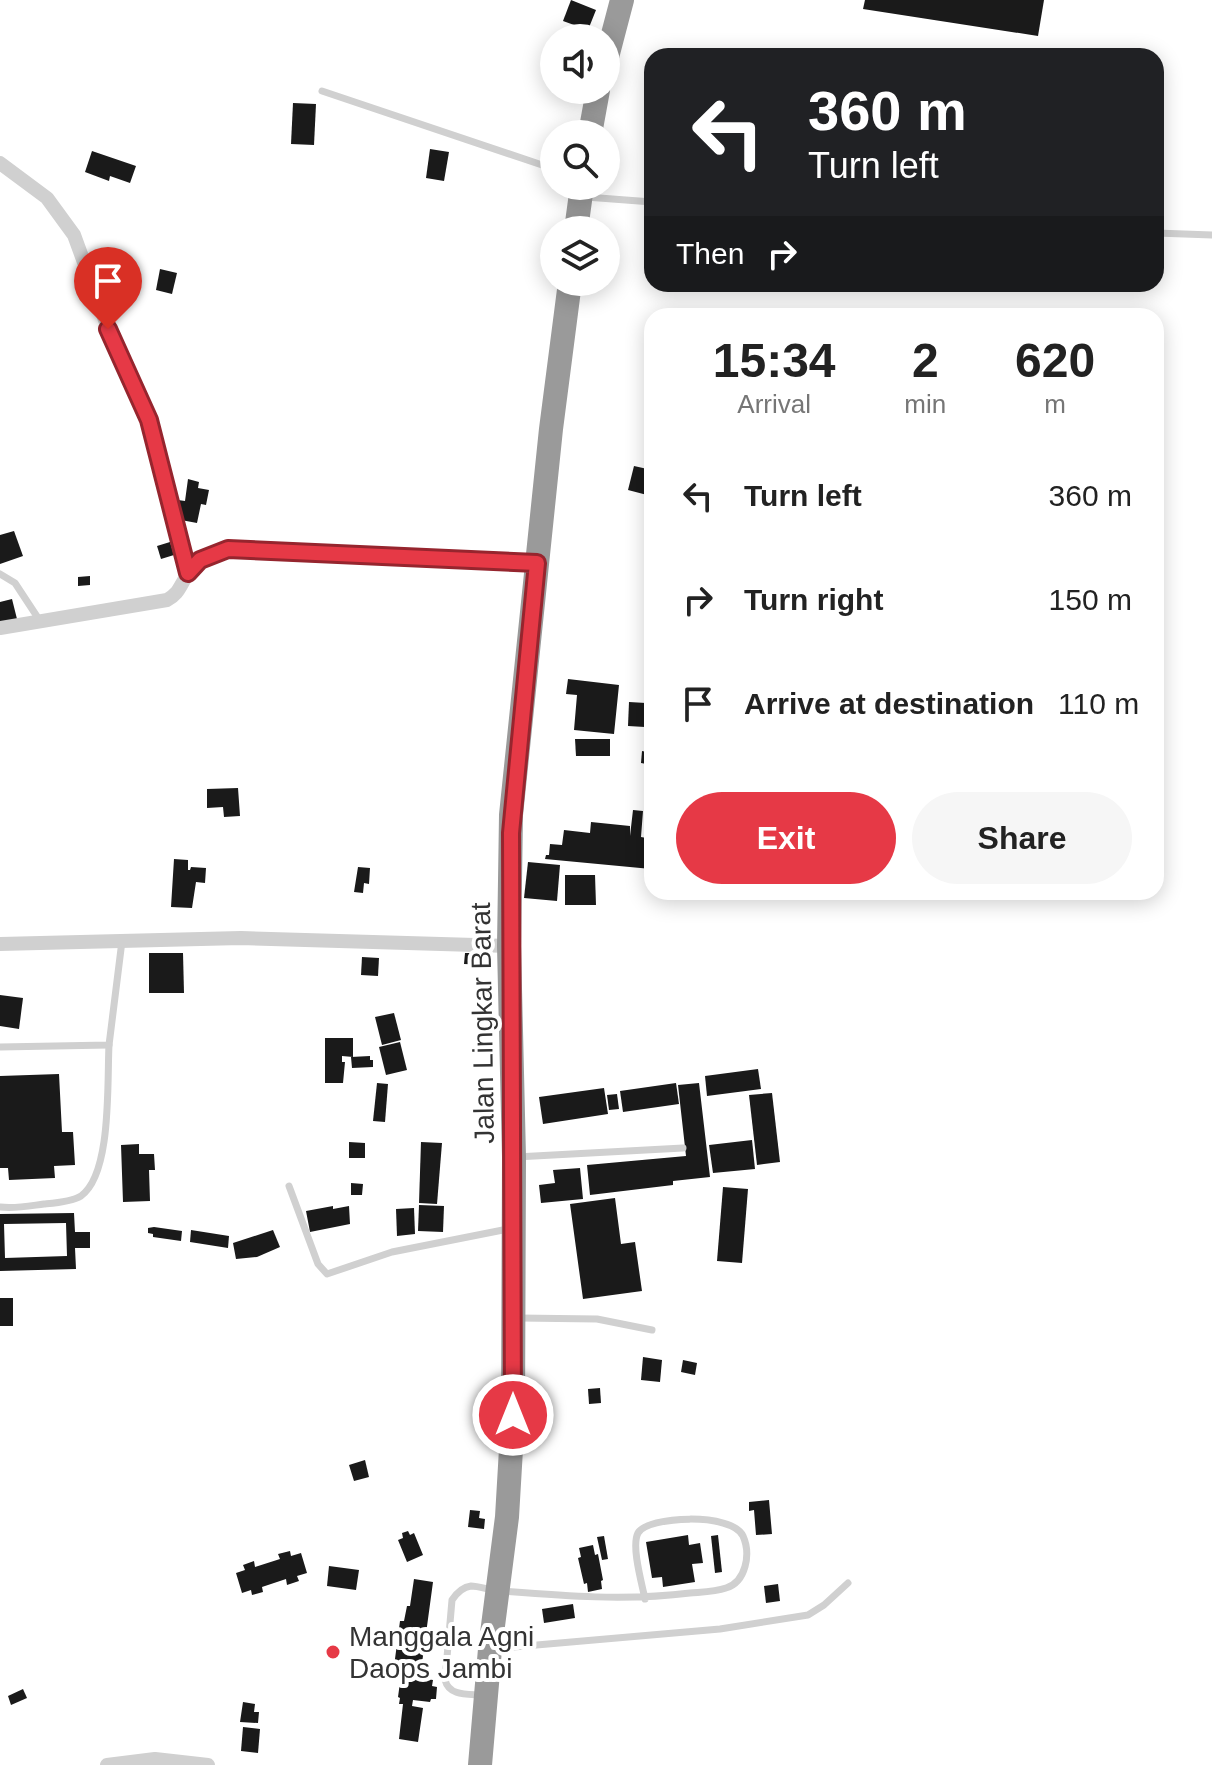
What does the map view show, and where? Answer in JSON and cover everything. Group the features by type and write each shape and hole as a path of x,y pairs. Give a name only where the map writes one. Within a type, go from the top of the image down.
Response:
{"highway":[{"path":"616,24 622,0"},
{"name":"Jalan Lingkar Barat","path":"480,1765 490,1649 507,1517 513,1415 514,1157 509,946 511,815 568,296"}],"street":[{"path":"0,163 47,198 74,235 116,350 149,420 188,573"},
{"path":"0,628 167,600 178,592 188,573 200,560 228,549 537,563"},
{"path":"0,944 241,938 509,946"},
{"path":"107,1765 155,1759 208,1765"}],"lane":[{"path":"322,91 540,164"},
{"path":"620,197 644,201"},
{"path":"1164,233 1212,235"},
{"path":"0,574 15,583 40,621"},
{"path":"0,1207 67,1200 81,1195 97,1176 103,1159 109,1045 122,941"},
{"path":"0,1047 109,1045"},
{"path":"514,1157 683,1148"},
{"path":"289,1186 318,1264 327,1274 392,1252 514,1228"},
{"path":"513,1318 597,1319 652,1330"},
{"path":"486,1696 452,1692 445,1680 452,1600 457,1592 469,1586 497,1591 645,1599 728,1588 740,1579 747,1564 743,1536 733,1525 715,1519 650,1523 639,1530 635,1541 645,1599"},
{"path":"490,1649 720,1629 808,1615 848,1583"}],"building":[{"path":"571,0 596,10 590,24 563,21"},
{"path":"865,0 1044,0 1038,36 863,9"},
{"path":"293,103 316,104 314,145 291,144"},
{"path":"430,149 449,152 444,181 426,178"},
{"path":"92,151 136,166 130,183 110,176 109,181 85,172"},
{"path":"160,269 177,273 172,294 156,290"},
{"path":"634,466 644,468 644,494 628,490"},
{"path":"188,479 199,482 198,488 209,490 206,505 201,504 197,523 181,520 182,515 175,513 178,500 185,501"},
{"path":"14,531 23,556 0,564 0,535"},
{"path":"170,542 174,555 161,559 157,546"},
{"path":"90,576 90,585 78,586 78,577"},
{"path":"12,599 17,619 0,624 0,602"},
{"path":"568,679 619,685 614,734 574,730 577,695 566,694"},
{"path":"629,702 644,703 644,727 628,726"},
{"path":"575,739 610,739 610,756 576,756"},
{"path":"238,788 240,816 224,817 223,807 207,808 207,789"},
{"path":"633,810 643,811 641,837 644,838 644,868 545,859 549,855 550,844 562,845 564,830 590,833 591,822 630,826 630,836"},
{"path":"174,859 188,860 188,870 191,867 206,868 205,883 196,882 192,908 171,907"},
{"path":"528,862 560,865 557,901 524,898"},
{"path":"358,867 370,868 369,884 364,883 363,893 354,892"},
{"path":"565,875 595,875 596,905 565,905"},
{"path":"149,953 183,953 184,993 149,993"},
{"path":"465,953 488,953 488,965 464,964"},
{"path":"362,957 379,958 378,976 361,975"},
{"path":"0,995 23,998 19,1029 0,1026"},
{"path":"394,1013 401,1040 382,1045 375,1017"},
{"path":"325,1038 353,1038 353,1057 342,1056 342,1062 345,1062 343,1083 325,1083"},
{"path":"400,1042 407,1070 386,1075 379,1047"},
{"path":"370,1056 373,1067 352,1068 351,1057"},
{"path":"758,1069 761,1089 707,1096 705,1076"},
{"path":"59,1074 62,1132 73,1132 75,1165 54,1166 55,1178 9,1180 8,1168 0,1168 0,1076"},
{"path":"377,1083 388,1084 385,1122 373,1121"},
{"path":"676,1083 679,1104 623,1112 620,1091"},
{"path":"699,1083 710,1177 673,1181 673,1185 590,1195 587,1165 686,1156 678,1085"},
{"path":"604,1088 608,1114 543,1124 539,1097"},
{"path":"772,1093 780,1162 757,1165 749,1095"},
{"path":"617,1094 619,1109 609,1110 607,1095"},
{"path":"752,1140 755,1169 713,1173 709,1145"},
{"path":"349,1142 365,1143 365,1158 349,1158"},
{"path":"421,1142 442,1143 437,1204 419,1203"},
{"path":"139,1144 139,1154 154,1154 155,1170 149,1170 150,1201 123,1202 121,1145"},
{"path":"580,1168 583,1199 541,1203 539,1185 555,1183 553,1170"},
{"path":"351,1183 363,1184 362,1195 351,1195"},
{"path":"723,1187 748,1189 742,1263 717,1261"},
{"path":"615,1198 621,1244 635,1242 642,1291 583,1299 570,1204"},
{"path":"419,1205 444,1206 443,1232 418,1231"},
{"path":"333,1206 333,1209 349,1206 350,1224 310,1232 306,1211"},
{"path":"414,1208 415,1234 397,1236 396,1209"},
{"path":"74,1213 75,1232 90,1232 90,1248 75,1248 76,1269 0,1271 0,1214","holes":["66,1223 67,1256 5,1258 4,1224"]},
{"path":"148,1228 182,1231 181,1241 153,1237 148,1233"},
{"path":"191,1230 229,1236 228,1248 190,1242"},
{"path":"273,1230 280,1247 257,1257 236,1259 233,1243"},
{"path":"0,1298 13,1298 13,1326 0,1326"},
{"path":"643,1357 662,1360 660,1382 641,1380"},
{"path":"683,1360 697,1363 695,1375 681,1372"},
{"path":"600,1388 601,1403 589,1404 588,1389"},
{"path":"365,1460 369,1477 354,1481 349,1465"},
{"path":"769,1500 772,1534 756,1535 754,1510 749,1511 749,1502"},
{"path":"470,1510 480,1511 479,1518 485,1519 484,1529 468,1527"},
{"path":"408,1531 410,1535 414,1533 423,1555 407,1562 398,1540 403,1538 402,1533"},
{"path":"688,1535 689,1545 700,1543 703,1563 692,1564 695,1582 663,1587 662,1577 652,1578 646,1542"},
{"path":"718,1535 722,1572 715,1573 711,1536"},
{"path":"604,1536 608,1559 602,1560 597,1537"},
{"path":"593,1545 603,1580 602,1589 588,1592 578,1558 581,1557 579,1548"},
{"path":"290,1551 291,1556 301,1553 307,1573 297,1576 299,1581 287,1585 286,1579 262,1587 263,1592 252,1595 251,1590 242,1593 236,1573 245,1570 243,1565 254,1561 255,1567 280,1559 278,1554"},
{"path":"329,1566 359,1570 356,1590 327,1586"},
{"path":"414,1579 433,1582 420,1678 433,1680 432,1686 437,1687 436,1699 430,1702 413,1700 412,1706 423,1708 418,1742 399,1739 403,1704 399,1704 398,1697 401,1675 393,1674 400,1621 404,1621 407,1606 410,1606"},
{"path":"778,1584 780,1601 766,1603 764,1586"},
{"path":"573,1604 575,1618 544,1623 542,1609"},
{"path":"23,1689 27,1698 11,1705 8,1696"},
{"path":"243,1702 255,1704 254,1712 259,1712 258,1723 240,1722"},
{"path":"243,1727 260,1729 258,1753 241,1751"}],"place":[{"name":"Manggala Agni Daops Jambi","path":"333,1652"}],"route":[{"path":"108,329 149,420 188,573 200,560 228,549 537,563 511,815 509,946 514,1180 513,1415"}]}
